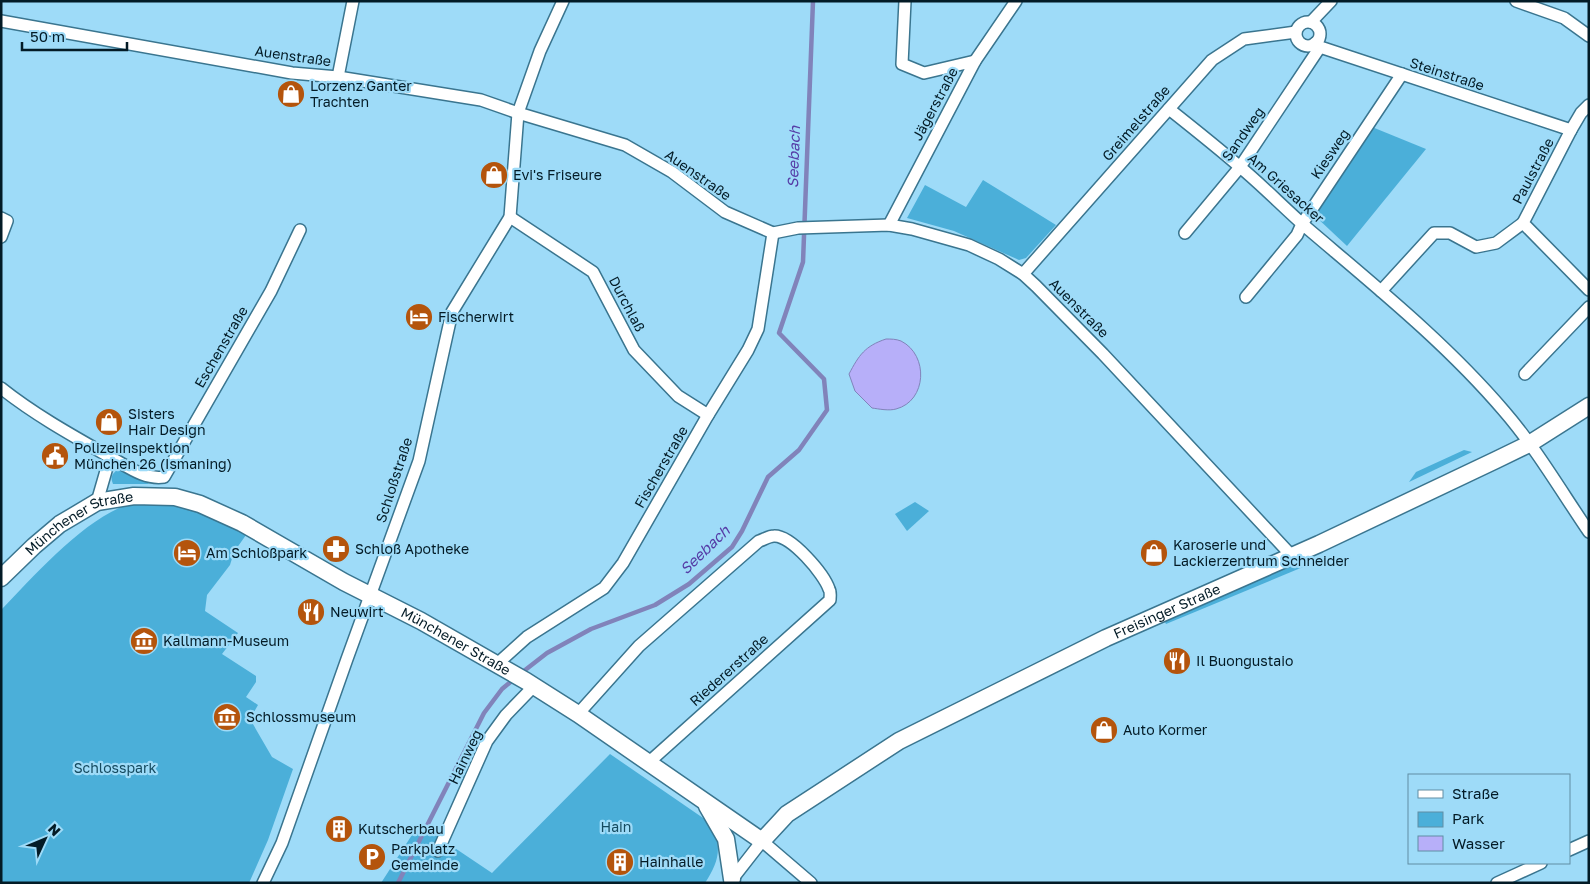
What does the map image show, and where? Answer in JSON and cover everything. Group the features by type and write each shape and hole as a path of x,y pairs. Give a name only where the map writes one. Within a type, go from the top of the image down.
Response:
{"main road":[{"name":"Freisinger Straße","path":"762,841 786,814 899,741 1106,638 1319,544 1529,444 1589,406"},
{"name":"Münchener Straße","path":"1,578 60,524 98,502 134,496 175,497 200,504 242,523 370,596 530,683 762,841"},
{"path":"705,802 726,839 730,881"}],"street":[{"path":"338,77 353,1"},
{"name":"Schloßstraße","path":"263,883 282,843 419,461 452,312 510,217 518,113 540,52 563,1"},
{"path":"905,1 902,64 924,73 975,61"},
{"name":"Jägerstraße","path":"889,225 916,170 975,61 1016,1"},
{"path":"1311,22 1331,1"},
{"path":"1516,1 1564,18 1589,36"},
{"name":"Auenstraße","path":"1,20 292,73 338,77 481,100 625,145 672,172 725,212 773,233 798,228 889,225 912,229 968,245 999,259 1023,274 1103,354 1291,555"},
{"path":"1305,22 1311,22 1317,26 1320,33 1318,45 1304,44 1298,39 1296,32 1299,26 1305,22"},
{"name":"Greimelstraße","path":"1023,274 1212,60 1244,39 1296,32"},
{"name":"Steinstraße","path":"1318,45 1571,130"},
{"name":"Sandweg","path":"1185,233 1240,167 1318,45"},
{"name":"Kiesweg","path":"1246,297 1297,235 1302,224 1402,74"},
{"name":"Paulstraße","path":"1589,104 1571,130 1523,223 1589,290"},
{"name":"Am Griesacker","path":"1169,109 1240,167 1302,224 1381,291 1464,368 1504,411 1540,459 1589,532"},
{"name":"Durchlaß","path":"510,217 593,272 634,350 678,396 708,415"},
{"path":"1,218 7,221 1,237"},
{"path":"1381,291 1434,233 1450,232 1476,248 1496,243 1523,223"},
{"name":"Eschenstraße","path":"164,478 271,291 300,230"},
{"name":"Fischerstraße","path":"503,667 527,638 604,588 623,562 748,350 758,329 773,233"},
{"path":"1525,374 1589,307"},
{"path":"1,388 54,425 144,476 164,478 175,497"},
{"path":"98,502 110,457"},
{"name":"Riedererstraße","path":"578,714 639,646 759,541 774,536 788,540 824,579 830,591 830,600 648,763"},
{"name":"Hainweg","path":"438,850 487,741 530,683"},
{"path":"730,881 762,841 810,883"},
{"path":"1570,850 1589,841"},
{"path":"1497,883 1539,864"}],"green space":[{"path":"1372,127 1426,149 1347,246 1315,216"},
{"path":"983,180 1056,225 1026,258 1019,260 954,231 907,218 925,185 966,207"},
{"path":"1464,450 1472,452 1409,482 1416,472"},
{"path":"117,470 125,470 149,484 113,484 112,476"},
{"path":"915,502 929,511 907,531 895,514"},
{"name":"Schlosspark","path":"141,503 174,506 207,515 246,535 234,552 230,565 207,595 205,611 238,633 222,654 256,676 256,682 246,697 258,705 250,719 272,757 293,769 268,840 249,883 1,883 1,610 41,568 87,527 119,508"},
{"path":"1307,558 1315,562 1166,624 1165,622 1167,618"},
{"name":"Hain","path":"610,754 706,820 712,828 718,844 717,859 705,883 381,883 419,824 492,873"}],"water":[{"path":"886,339 901,341 910,348 916,356 921,377 919,388 914,397 906,404 890,410 872,408 855,391 849,374 863,352"}],"waterway":[{"name":"Seebach","path":"520,674 547,653 591,629 655,605 689,584 732,547 742,531 768,477 799,450 827,410 824,379 779,333 803,262 813,1"},
{"name":"Seebach","path":"398,883 484,713 502,689 514,679"}],"place":[{"name":"Lorzenz Ganter Trachten","path":"291,94"},
{"name":"Evi's Friseure","path":"494,175"},
{"name":"Fischerwirt","path":"419,317"},
{"name":"Sisters Hair Design","path":"109,422"},
{"name":"Polizeiinspektion München 26 (Ismaning)","path":"55,456"},
{"name":"Schloß Apotheke","path":"336,549"},
{"name":"Am Schloßpark","path":"187,553"},
{"name":"Karoserie und Lackierzentrum Schneider","path":"1154,553"},
{"name":"Neuwirt","path":"311,612"},
{"name":"Kallmann-Museum","path":"144,641"},
{"name":"Il Buongustaio","path":"1177,661"},
{"name":"Schlossmuseum","path":"227,717"},
{"name":"Auto Kormer","path":"1104,730"},
{"name":"Kutscherbau","path":"339,829"},
{"name":"Parkplatz Gemeinde","path":"372,857"},
{"name":"Hainhalle","path":"620,862"}]}
